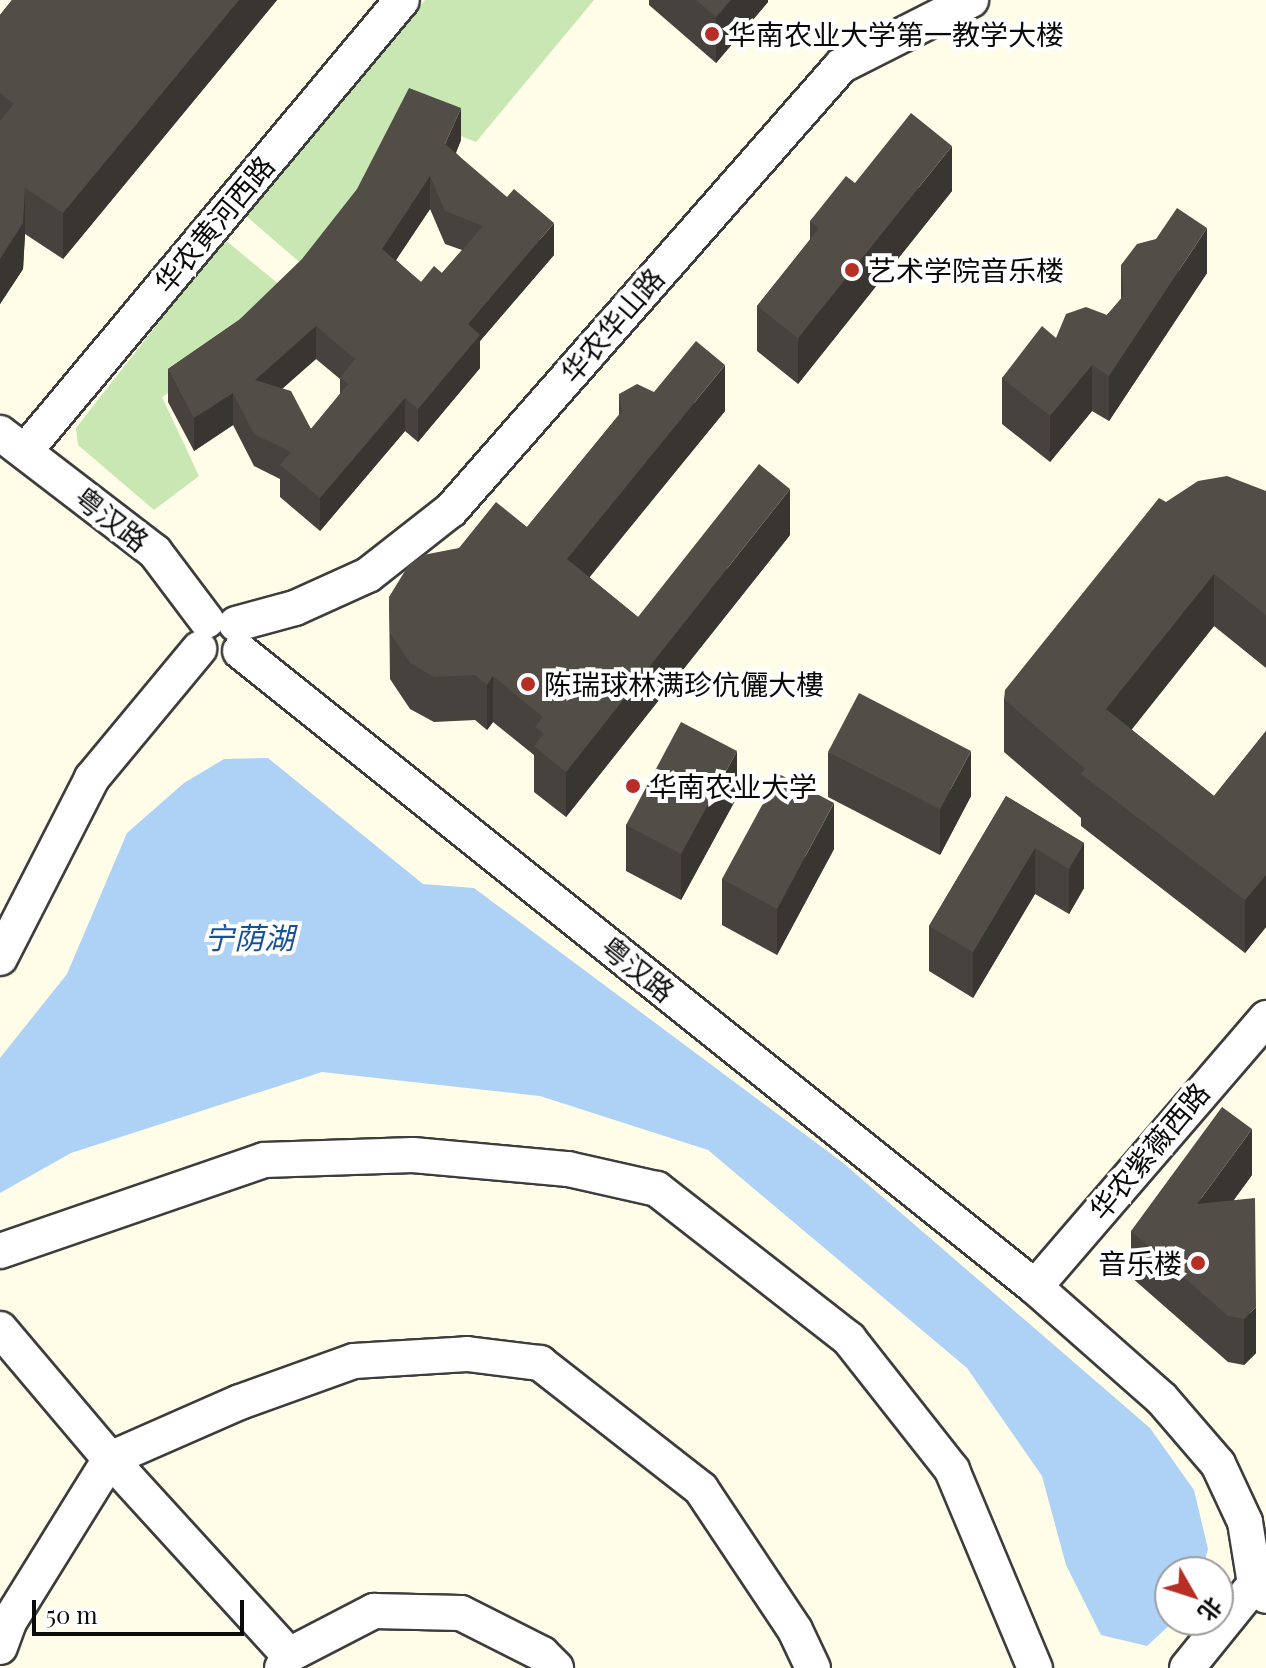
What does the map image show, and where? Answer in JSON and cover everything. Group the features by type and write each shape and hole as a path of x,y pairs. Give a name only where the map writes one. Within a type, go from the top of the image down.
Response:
{"street":[{"name":"华农黄河西路","path":"13,441 402,0"},
{"name":"华农华山路","path":"221,636 295,608 368,575 451,510 841,66 971,0"},
{"name":"粤汉路","path":"13,441 155,552 221,636 1035,1287 1162,1399 1218,1464 1245,1522 1260,1590"},
{"path":"0,958 92,778 221,636"},
{"name":"华农紫薇西路","path":"1035,1287 1266,1018"},
{"path":"0,1251 264,1160 413,1155 568,1169 657,1189 849,1339 868,1363 952,1470 1035,1668"},
{"path":"0,1329 285,1661 374,1611 461,1613 542,1654 556,1668"},
{"path":"0,1647 9,1622 110,1459 240,1402 354,1361 467,1354 540,1363 701,1489 795,1630 813,1668"},
{"path":"1187,1668 1260,1590"}],"green space":[{"path":"425,0 594,0 476,142 402,113 386,154 304,266 245,215"},
{"path":"224,239 287,291 205,370 162,397 199,476 154,510 78,445 76,428"}],"water":[{"name":"宁荫湖","path":"268,758 423,884 474,888 842,1162 1150,1428 1194,1490 1208,1549 1206,1556 1154,1556 1154,1636 1158,1636 1147,1646 1101,1635 1066,1565 1042,1476 967,1368 708,1150 540,1096 322,1072 71,1153 0,1193 0,1058 67,974 127,833 184,783 224,759"}],"building":[{"path":"12,0 239,0 63,213 25,188 23,223 0,259 0,121 14,104 0,93 0,15"},
{"path":"696,0 731,0 716,17"},
{"path":"409,88 461,108 445,144 507,197 514,189 554,223 468,324 480,335 418,409 405,398 320,498 280,465 291,452 254,434 233,393 194,418 168,369 239,320 302,259 357,189","holes":["430,176 445,211 483,226 442,273 434,266 421,282 382,249","316,326 355,359 340,378 348,384 311,429 291,391 255,380"]},
{"path":"911,113 952,146 798,338 757,306 819,228 810,221 846,176 855,183"},
{"path":"1177,208 1207,228 1109,376 1092,365 1050,416 1002,378 1042,326 1056,338 1066,314 1086,307 1107,315 1124,295 1121,265 1137,244 1156,239"},
{"path":"696,341 725,365 567,559 638,617 759,464 790,489 566,772 534,746 544,734 535,727 543,717 493,676 487,685 475,675 434,677 410,663 390,633 389,597 408,566 423,555 459,548 496,502 527,527 622,411 619,394 637,384 654,392"},
{"path":"1227,476 1266,491 1266,615 1214,574 1106,709 1214,796 1266,731 1266,875 1245,900 1081,774 1085,769 1004,699 1005,690 1159,498 1166,502 1198,481"},
{"path":"859,693 971,751 940,809 828,752"},
{"path":"681,722 737,751 681,854 626,825"},
{"path":"779,774 834,803 777,909 722,879"},
{"path":"1006,796 1084,843 1069,869 1035,848 973,952 929,926"},
{"path":"1222,1107 1252,1129 1197,1204 1255,1198 1256,1307 1244,1319 1228,1316 1131,1231"}],"place":[{"name":"华南农业大学第一教学大楼","path":"712,34"},
{"name":"艺术学院音乐楼","path":"852,270"},
{"name":"陈瑞球林满珍伉儷大樓","path":"528,684"},
{"name":"华南农业大学","path":"633,786"},
{"name":"音乐楼","path":"1198,1263"}]}
